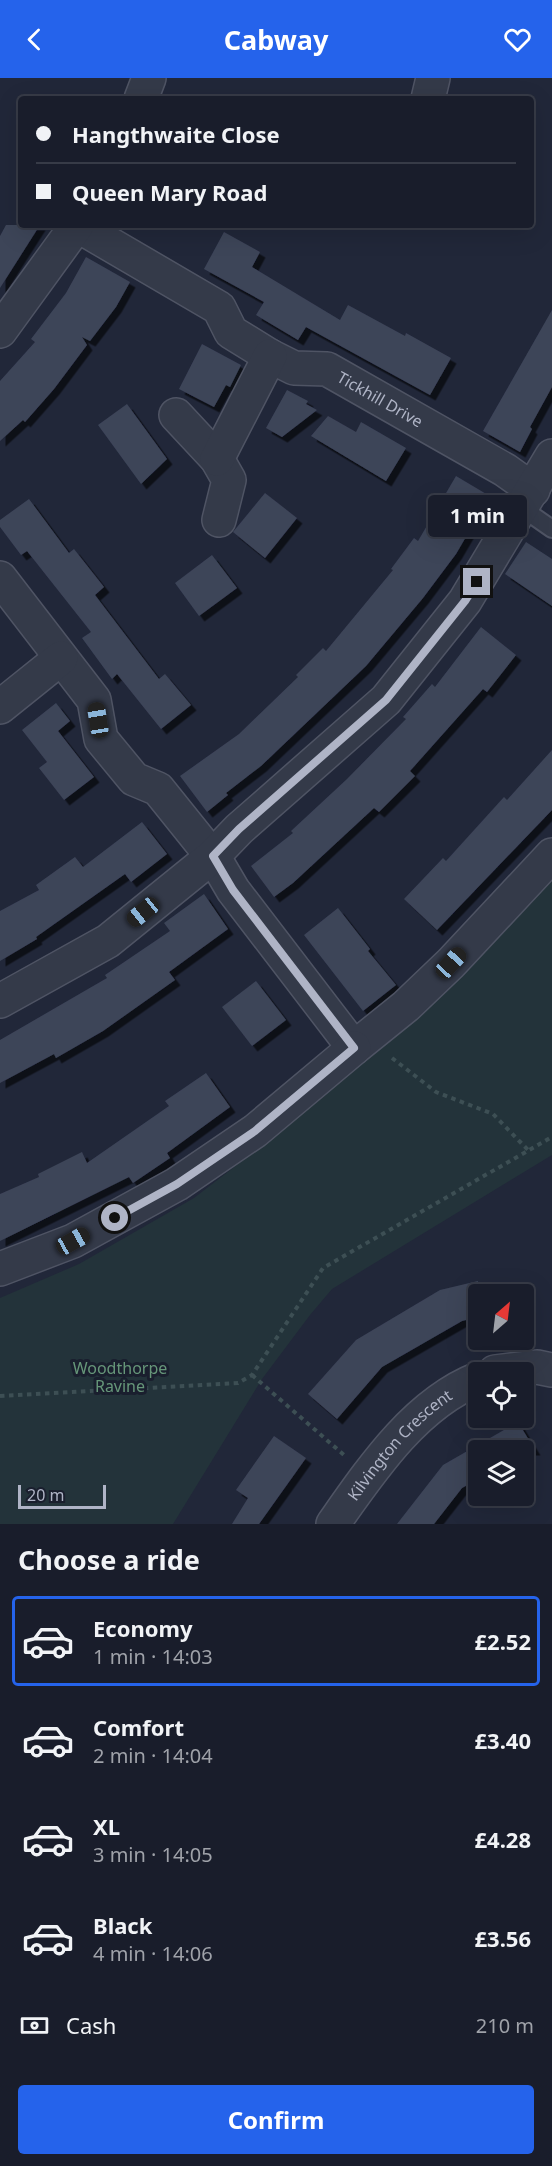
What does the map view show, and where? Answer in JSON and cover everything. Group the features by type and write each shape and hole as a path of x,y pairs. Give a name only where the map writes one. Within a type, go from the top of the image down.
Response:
{"street":[{"path":"142,96 149,78"},
{"path":"429,96 433,78"},
{"path":"0,331 75,228"},
{"name":"Tickhill Drive","path":"82,228 219,308 231,332 270,356 294,368 327,369 506,470 539,486"},
{"path":"217,459 270,356"},
{"path":"176,415 217,459 229,480 219,520"},
{"path":"0,1001 108,940 213,856 239,829 386,700 465,601 539,486"},
{"path":"0,578 94,700 101,739 134,779 158,789 213,856 233,890 360,1043"},
{"path":"0,707 62,658"},
{"path":"0,1269 73,1241 177,1184 255,1131 406,1006 451,963 552,855"},
{"path":"534,1367 552,1370"},
{"name":"Kilvington Crescent","path":"333,1524 362,1482 414,1422 459,1386 468,1383"}],"lane":[{"path":"539,486 552,529"}],"path":[{"path":"360,1043 436,1092 493,1114 528,1150"},
{"path":"0,1396 238,1383 252,1375 324,1268 552,1137"},
{"path":"252,1375 352,1461"}],"green space":[{"name":"Woodthorpe Ravine","path":"552,879 552,1155 332,1289 262,1379 173,1524 0,1524 0,1298 79,1264 194,1198 290,1124 413,1018 529,906"}],"building":[{"path":"6,225 18,225 18,228 38,228 0,288 0,236"},
{"path":"224,232 260,252 252,267 340,320 348,305 451,358 430,395 306,327 298,340 256,315 264,302 204,269"},
{"path":"86,257 130,282 116,307 90,341 82,337 87,345 54,389 25,422 23,420 0,441 0,381 35,342 31,339 66,293"},
{"path":"552,310 552,387 530,427 532,429 520,452 483,431"},
{"path":"202,344 241,365 230,387 226,385 214,407 179,389"},
{"path":"287,390 308,401 306,404 317,410 282,437 266,428"},
{"path":"127,404 167,459 141,484 98,425"},
{"path":"328,416 356,432 361,422 406,448 386,481 311,436"},
{"path":"456,476 493,498 480,520 477,518 456,554 423,598 366,666 261,766 226,793 228,795 207,812 180,776 239,734 298,677 296,675 323,648 326,651 393,570 391,569 414,538 418,541"},
{"path":"265,493 297,518 265,558 233,532"},
{"path":"29,499 69,553 74,549 104,587 95,595 159,679 165,674 191,705 161,729 117,674 112,679 82,638 91,632 27,551 21,555 0,527 0,520"},
{"path":"526,542 552,559 552,606 505,574"},
{"path":"212,555 237,588 199,616 175,583"},
{"path":"481,627 516,655 487,692 483,689 410,771 415,776 379,812 374,808 293,883 274,897 251,866 293,833 291,831 347,779 406,719 403,717 432,684 435,687"},
{"path":"56,703 70,721 58,731 94,777 64,800 39,768 47,762 22,730"},
{"path":"552,750 552,810 437,930 404,899 443,858 446,861 504,797 507,800"},
{"path":"142,822 167,854 131,882 125,874 36,937 37,939 0,961 0,911 39,890 36,885 75,857 83,867"},
{"path":"204,894 228,929 169,972 175,980 103,1031 56,1058 54,1054 0,1083 0,1040 107,978 105,975 170,931 164,923"},
{"path":"338,908 370,949 368,951 396,985 363,1011 304,935"},
{"path":"256,981 286,1020 252,1046 222,1007"},
{"path":"206,1073 230,1107 167,1153 170,1158 133,1183 129,1177 0,1241 0,1194 39,1177 38,1174 82,1152 87,1163 169,1106 165,1101"},
{"path":"478,1281 478,1284 468,1284 468,1320 382,1367 337,1419 308,1394 356,1340 440,1290"},
{"path":"508,1428 522,1428 529,1440 487,1440"},
{"path":"274,1436 306,1458 259,1524 232,1524 248,1498 236,1490"},
{"path":"468,1451 468,1485 462,1488 434,1524 397,1524 443,1465"}],"route":[{"path":"115,1218 177,1184 255,1131 354,1048 233,890 213,856 239,829 386,700 465,601 477,582"}]}
